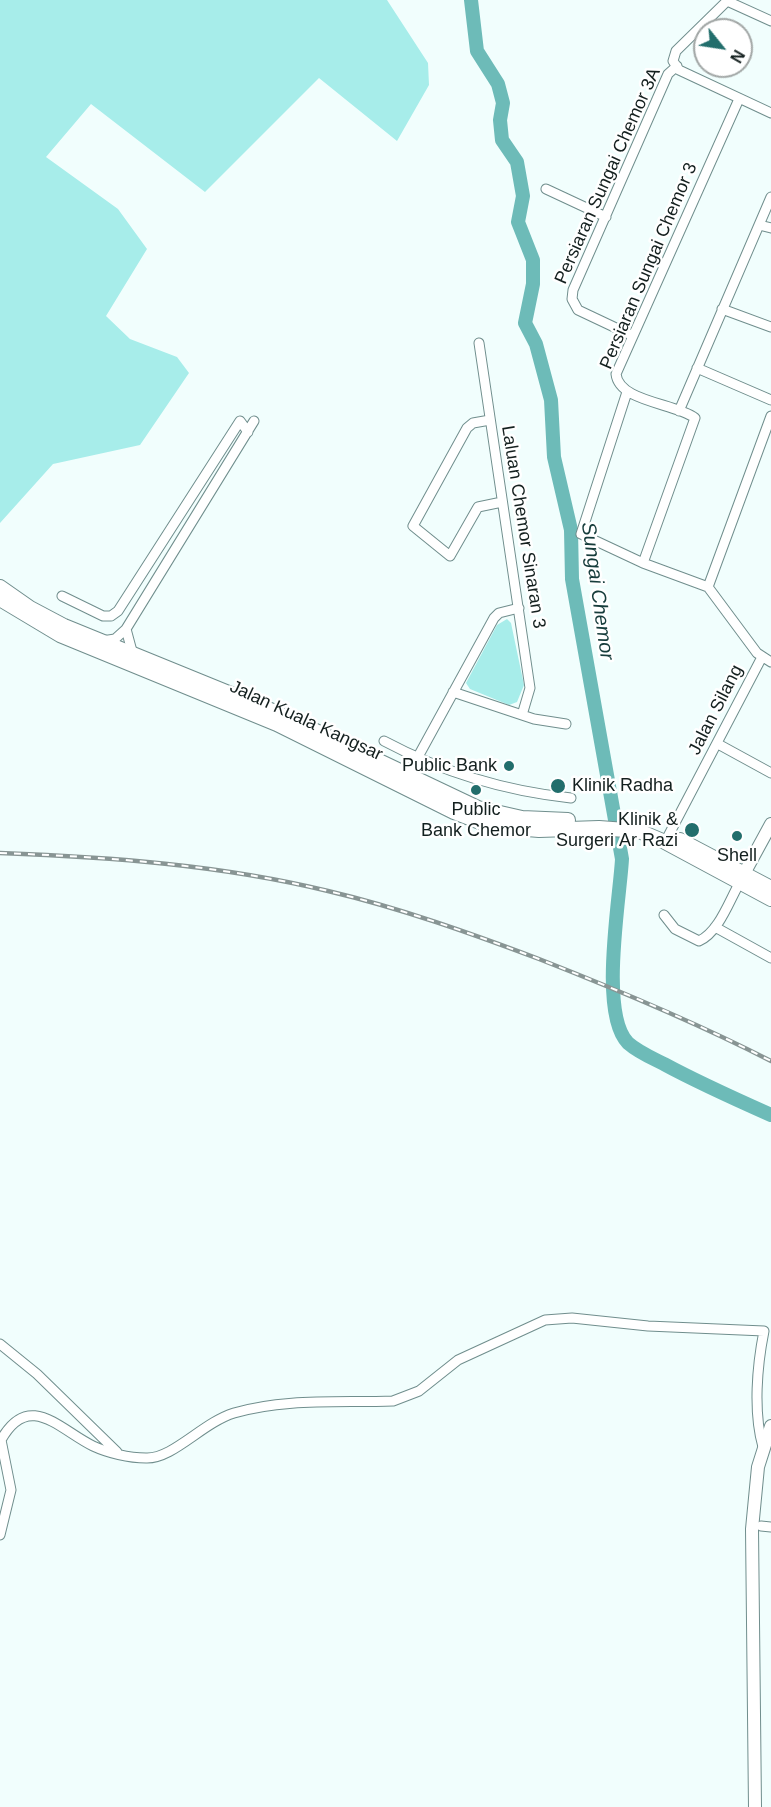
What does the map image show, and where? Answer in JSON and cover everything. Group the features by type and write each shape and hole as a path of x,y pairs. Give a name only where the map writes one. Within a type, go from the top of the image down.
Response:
{"highway":[{"name":"Jalan Kuala Kangsar","path":"0,587 45,617 280,714 478,808 505,815 629,825 668,838 744,877 771,888"},
{"name":"Jalan Kuala Kangsar","path":"0,599 60,635 277,724 431,802 475,820 521,829 599,824"},
{"path":"372,771 396,778 408,775 418,788 475,820"},
{"name":"Jalan Kuala Kangsar","path":"744,877 771,899"}],"main road":[{"path":"744,877 771,824"},
{"path":"744,877 771,833"},
{"path":"755,1807 752,1552 754,1507 771,1426"},
{"path":"755,1760 759,1721 766,1527 764,1481 767,1448"},
{"path":"754,1507 766,1527"},
{"path":"752,1552 766,1527"}],"street":[{"path":"727,1 771,21"},
{"name":"Persiaran Sungai Chemor 3A","path":"633,336 579,310 572,299 573,290 668,74 675,63 676,51 727,1"},
{"path":"675,63 679,70 771,112"},
{"name":"Persiaran Sungai Chemor 3","path":"679,411 627,392 617,383 616,374 739,99"},
{"path":"546,189 606,217"},
{"path":"643,563 695,422 692,416 679,411 771,197"},
{"path":"759,225 771,228"},
{"path":"722,309 771,327"},
{"name":"Laluan Chemor Sinaran 3","path":"479,344 530,688 522,715"},
{"path":"697,369 771,400"},
{"path":"627,392 581,534 643,563 708,587 766,660"},
{"path":"708,587 771,416"},
{"path":"490,420 472,423 467,428 412,526 450,556 478,507 502,502"},
{"path":"62,596 103,616 111,616 135,584 240,421 248,432"},
{"path":"100,641 116,639 126,629 254,421"},
{"path":"135,584 150,591"},
{"path":"408,775 496,615 519,608"},
{"path":"126,629 128,642 134,655"},
{"name":"Jalan Silang","path":"668,838 766,660"},
{"path":"453,692 522,715 566,724"},
{"path":"384,741 417,759 519,791 571,798"},
{"path":"718,744 771,773"},
{"path":"664,915 675,929 699,941 707,937 715,927 744,877"},
{"path":"715,927 771,958"},
{"path":"0,1535 11,1490 1,1440 20,1420 37,1415 45,1416 94,1447 144,1458 162,1456 206,1425 248,1409 314,1402 386,1402 406,1399 419,1392 458,1360 545,1320 572,1318 648,1326 764,1331 758,1397 759,1433 767,1448"},
{"path":"0,1344 63,1398 119,1454"}],"shaded area":[{"path":"0,0 387,0 428,63 429,85 397,141 319,78 205,192 91,104 46,157 118,209 147,249 106,316 130,339 177,357 189,373 140,445 53,464 0,523"},
{"path":"507,619 511,623 524,685 517,702 509,705 470,689 466,683 497,625"}],"waterway":[{"name":"Sungai Chemor","path":"471,0 477,51 498,84 503,103 500,120 502,140 517,162 523,196 518,222 533,260 533,284 525,323 536,344 551,400 554,457 571,530 572,579 622,859 613,955 615,1008 619,1028 628,1043 641,1052 771,1115"}],"railway":[{"path":"0,853 124,860 206,869 288,882 382,905 539,959 656,1007 771,1061"}],"place":[{"name":"Public Bank","path":"509,766"},
{"name":"Klinik Radha","path":"558,786"},
{"name":"Public Bank Chemor","path":"476,790"},
{"name":"Klinik & Surgeri Ar Razi","path":"692,830"},
{"name":"Shell","path":"737,836"}]}
